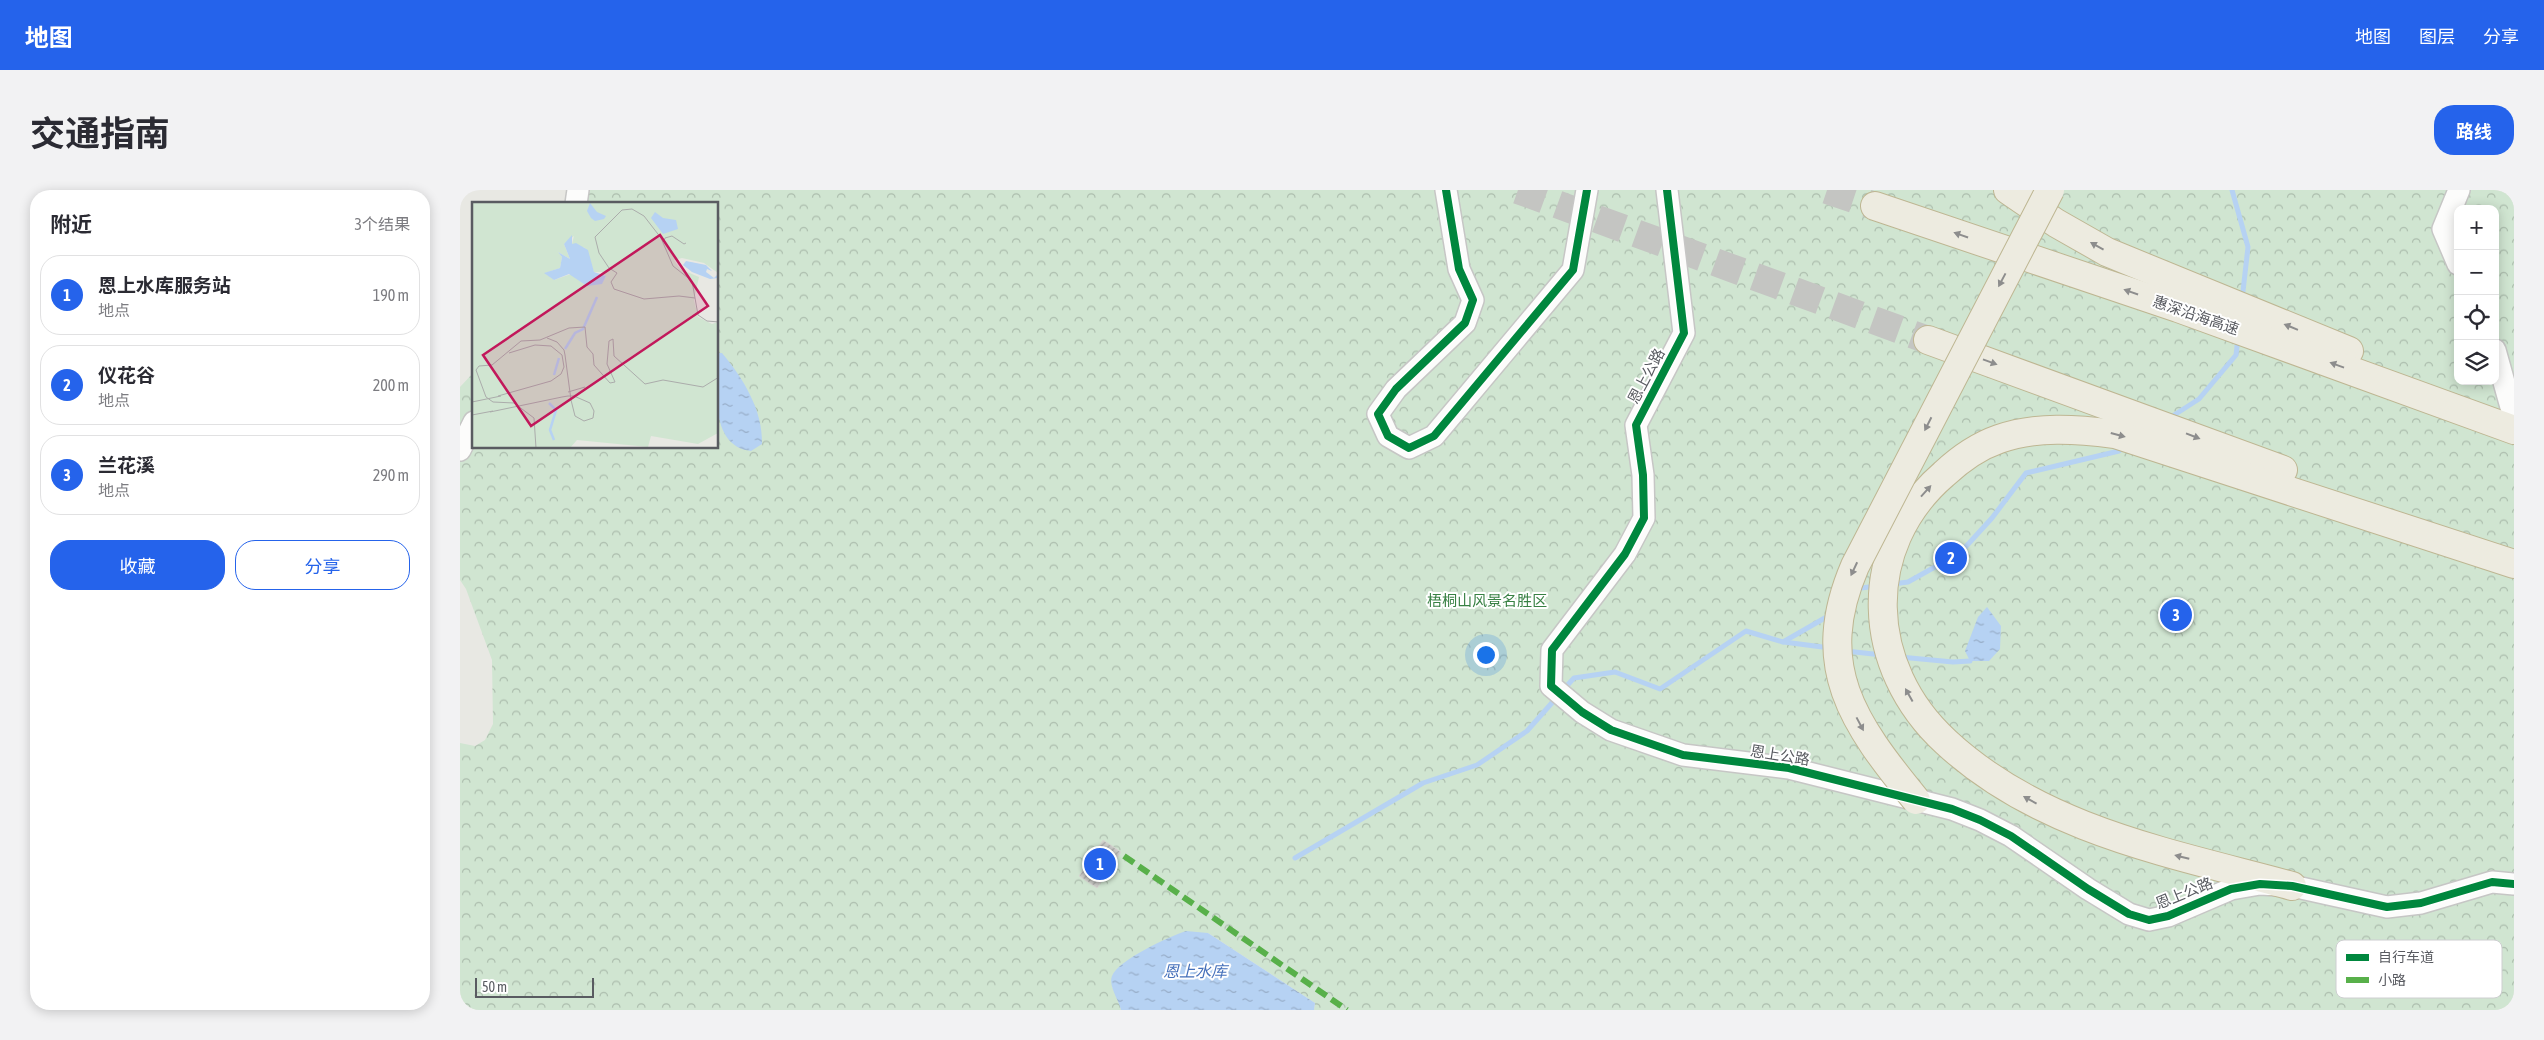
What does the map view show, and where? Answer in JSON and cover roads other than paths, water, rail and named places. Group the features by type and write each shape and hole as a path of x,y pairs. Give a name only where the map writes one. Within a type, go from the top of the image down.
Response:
{"highway":[{"path":"2008,190 2056,223 2184,297 2514,418"},
{"path":"1916,800 1865,733 1853,711 1838,663 1836,637 1839,611 1855,566 2050,190"},
{"name":"惠深沿海高速","path":"1875,206 2184,297 2514,430"},
{"path":"1928,340 2147,418 2514,558"},
{"path":"2292,886 2111,837 2060,816 1990,776 1946,742 1922,717 1906,692 1888,643 1882,612 1883,587 1888,558 1898,530 1916,502 1934,482 1960,460 1998,439 2040,430 2070,429 2115,434 2514,564"}],"street":[{"path":"1446,190 1459,269 1473,300 1465,323 1396,389 1378,414 1388,436 1409,448 1434,436 1573,270 1587,190"},
{"name":"恩上公路","path":"1667,190 1684,333 1636,425 1643,475 1644,518 1625,554 1552,650 1551,686 1582,712 1611,730 1683,755 1789,768 1952,809 1996,828 2088,889 2139,918 2159,920 2217,894 2246,886 2292,886 2387,907 2421,903 2492,882 2514,884"},
{"path":"2454,254 2444,229 2459,190"},
{"path":"2499,364 2514,418"},
{"path":"460,450 472,426"}],"water":[{"path":"719,353 722,353 737,373 750,395 759,419 762,444 751,451 737,447 728,438 721,426 719,417"},
{"path":"1987,607 2001,626 2000,649 1989,661 1970,661 1965,651 1978,617"},
{"name":"恩上水库","path":"1186,931 1208,933 1315,1003 1314,1010 1121,1010 1111,984 1112,976 1116,970 1145,949"}],"waterway":[{"path":"2232,190 2248,247 2242,300"},
{"path":"2168,419 2199,399 2236,355 2238,338"},
{"path":"1893,584 1908,582 1960,553 1992,518 2026,473 2119,451 2125,446"},
{"path":"1857,592 1861,588 1877,586"},
{"path":"1563,690 1574,678 1615,672 1660,689 1746,631 1783,642 1830,615"},
{"path":"1784,642 1830,648"},
{"path":"1846,651 1882,655"},
{"path":"1900,657 1953,662 1970,661"},
{"path":"1295,858 1423,783 1477,765 1527,731 1558,696"}],"tunnel":[{"path":"1518,190 1928,340"},
{"path":"1827,190 1875,206"}],"place":[{"name":"仪花谷","path":"1951,558"},
{"name":"兰花溪","path":"2176,615"},
{"name":"恩上水库服务站","path":"1100,864"}],"park label":[{"name":"梧桐山风景名胜区","path":"1487,600"}]}
